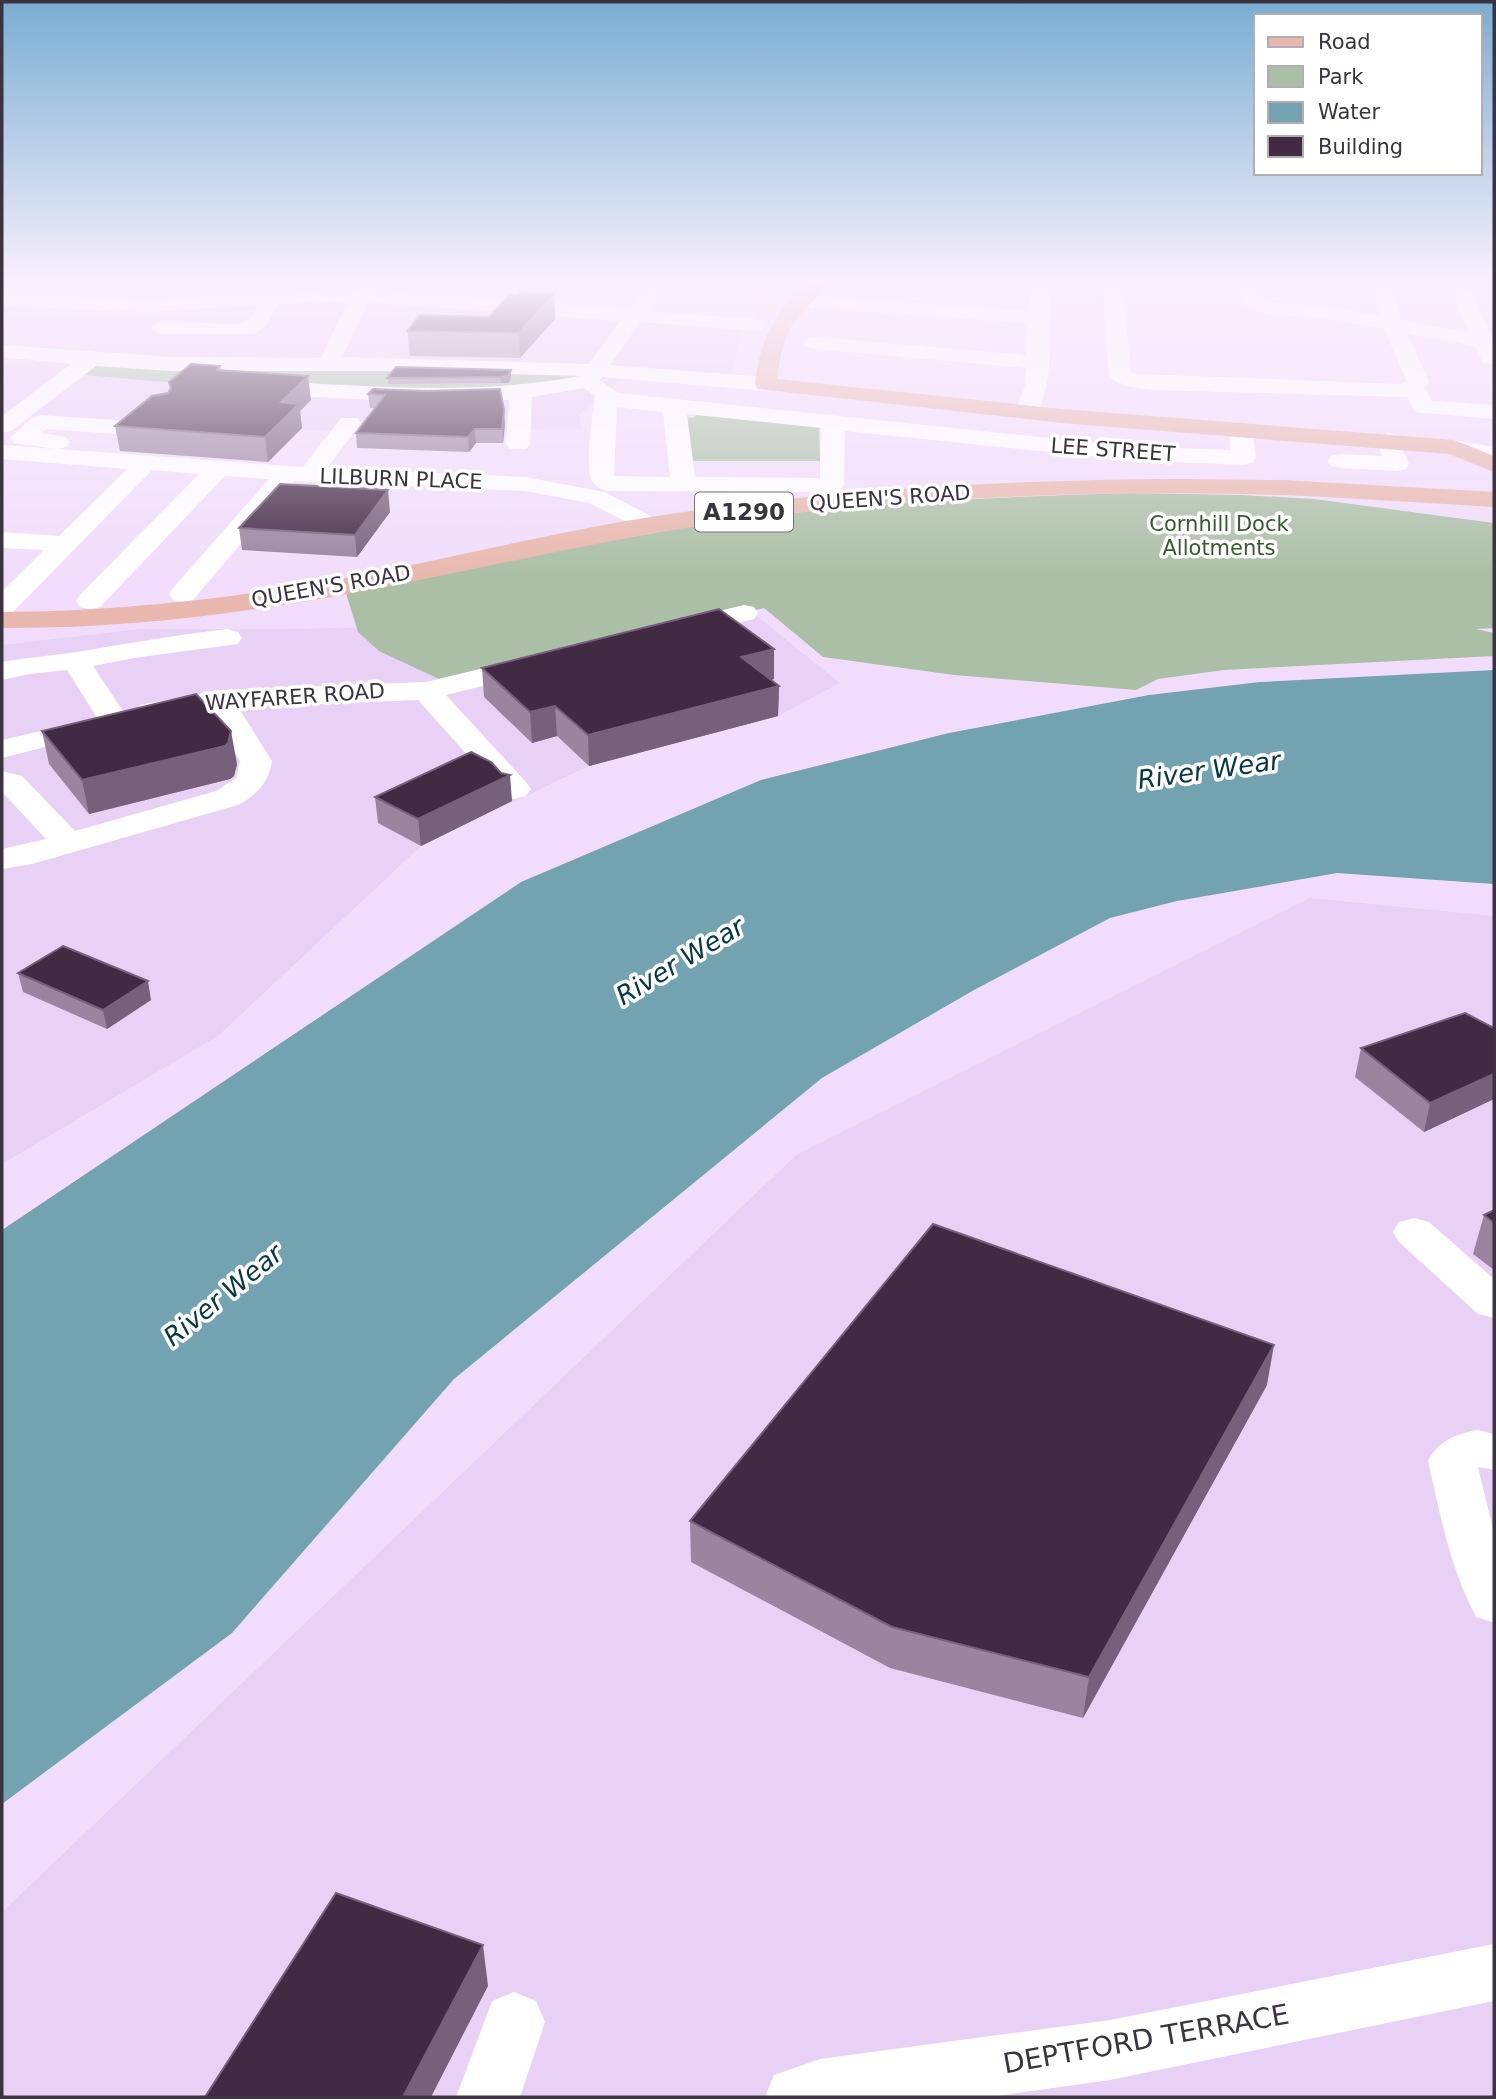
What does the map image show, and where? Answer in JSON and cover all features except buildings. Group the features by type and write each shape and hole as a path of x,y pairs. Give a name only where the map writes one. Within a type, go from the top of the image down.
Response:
{"main road":[{"path":"766,381 766,384 1026,413 1454,447 1494,464"},
{"path":"1388,440 1426,439 1491,449"},
{"name":"QUEEN'S ROAD","path":"2,620 76,619 153,613 302,593 649,525 868,498 1080,488 1317,489 1494,500"}],"street":[{"path":"2,427 64,381"},
{"path":"196,381 245,387 478,395 553,389 574,381"},
{"path":"597,381 607,394 603,423 603,477 608,484 763,476 832,485 833,424"},
{"path":"735,381 766,384"},
{"path":"1010,384 1018,381"},
{"path":"1026,413 1035,381"},
{"path":"1145,381 1387,392 1414,387 1418,381"},
{"path":"1414,387 1423,407 1494,412"},
{"path":"518,444 521,393"},
{"name":"LEE STREET","path":"606,399 1126,453 1244,458 1240,430"},
{"path":"37,401 111,407 134,419 87,425 41,422 22,438 114,446 99,460"},
{"path":"907,432 931,403"},
{"path":"674,405 683,482"},
{"path":"87,425 111,407"},
{"path":"1124,422 1126,453"},
{"path":"183,594 349,423"},
{"path":"1340,461 1397,464 1388,440"},
{"path":"1454,447 1491,449"},
{"name":"LILBURN PLACE","path":"2,452 299,474 406,471 525,484 597,497 649,525"},
{"path":"343,460 406,471 423,461 504,466"},
{"path":"2,607 146,463"},
{"path":"90,601 219,468"},
{"path":"2,540 66,544"},
{"path":"651,636 744,613"},
{"path":"2,671 29,665 75,661 134,649 228,638"},
{"name":"WAYFARER ROAD","path":"2,749 114,720 218,699 439,688 558,659"},
{"path":"75,661 114,720"},
{"path":"439,688 515,789"},
{"path":"2,859 20,857 227,798 251,782 256,761 218,699"},
{"path":"2,781 11,783 67,842"},
{"path":"1414,1232 1494,1303"},
{"path":"1494,1452 1485,1447 1465,1450 1452,1461 1472,1546 1494,1602"},
{"name":"DEPTFORD TERRACE","path":"797,2097 820,2090 1110,2050 1494,1972"},
{"path":"488,2097 514,2022"}],"shaded area":[{"path":"2,381 621,381 579,415 581,429 244,431 2,414"},
{"path":"723,589 840,683 778,716 589,766 421,846 218,1036 2,1164 2,645 140,629 476,625"},
{"path":"1310,898 1494,916 1494,2097 2,2097 2,1912 796,1155"}],"green space":[{"path":"153,381 588,381 521,393 200,385"},
{"path":"698,413 819,425 820,461 685,461 680,417 693,418"},
{"name":"Cornhill Dock Allotments","path":"1131,493 1314,499 1494,523 1494,628 1476,629 1494,633 1494,656 1224,670 1158,679 1136,690 954,675 823,657 764,608 452,685 379,651 358,632 346,593 585,543 730,519 930,502"}],"water":[{"name":"River Wear","path":"1494,670 1494,884 1337,873 1177,901 1110,918 974,990 822,1078 454,1379 232,1633 2,1804 2,1230 521,882 761,780 949,733 1149,695 1260,682"}]}
